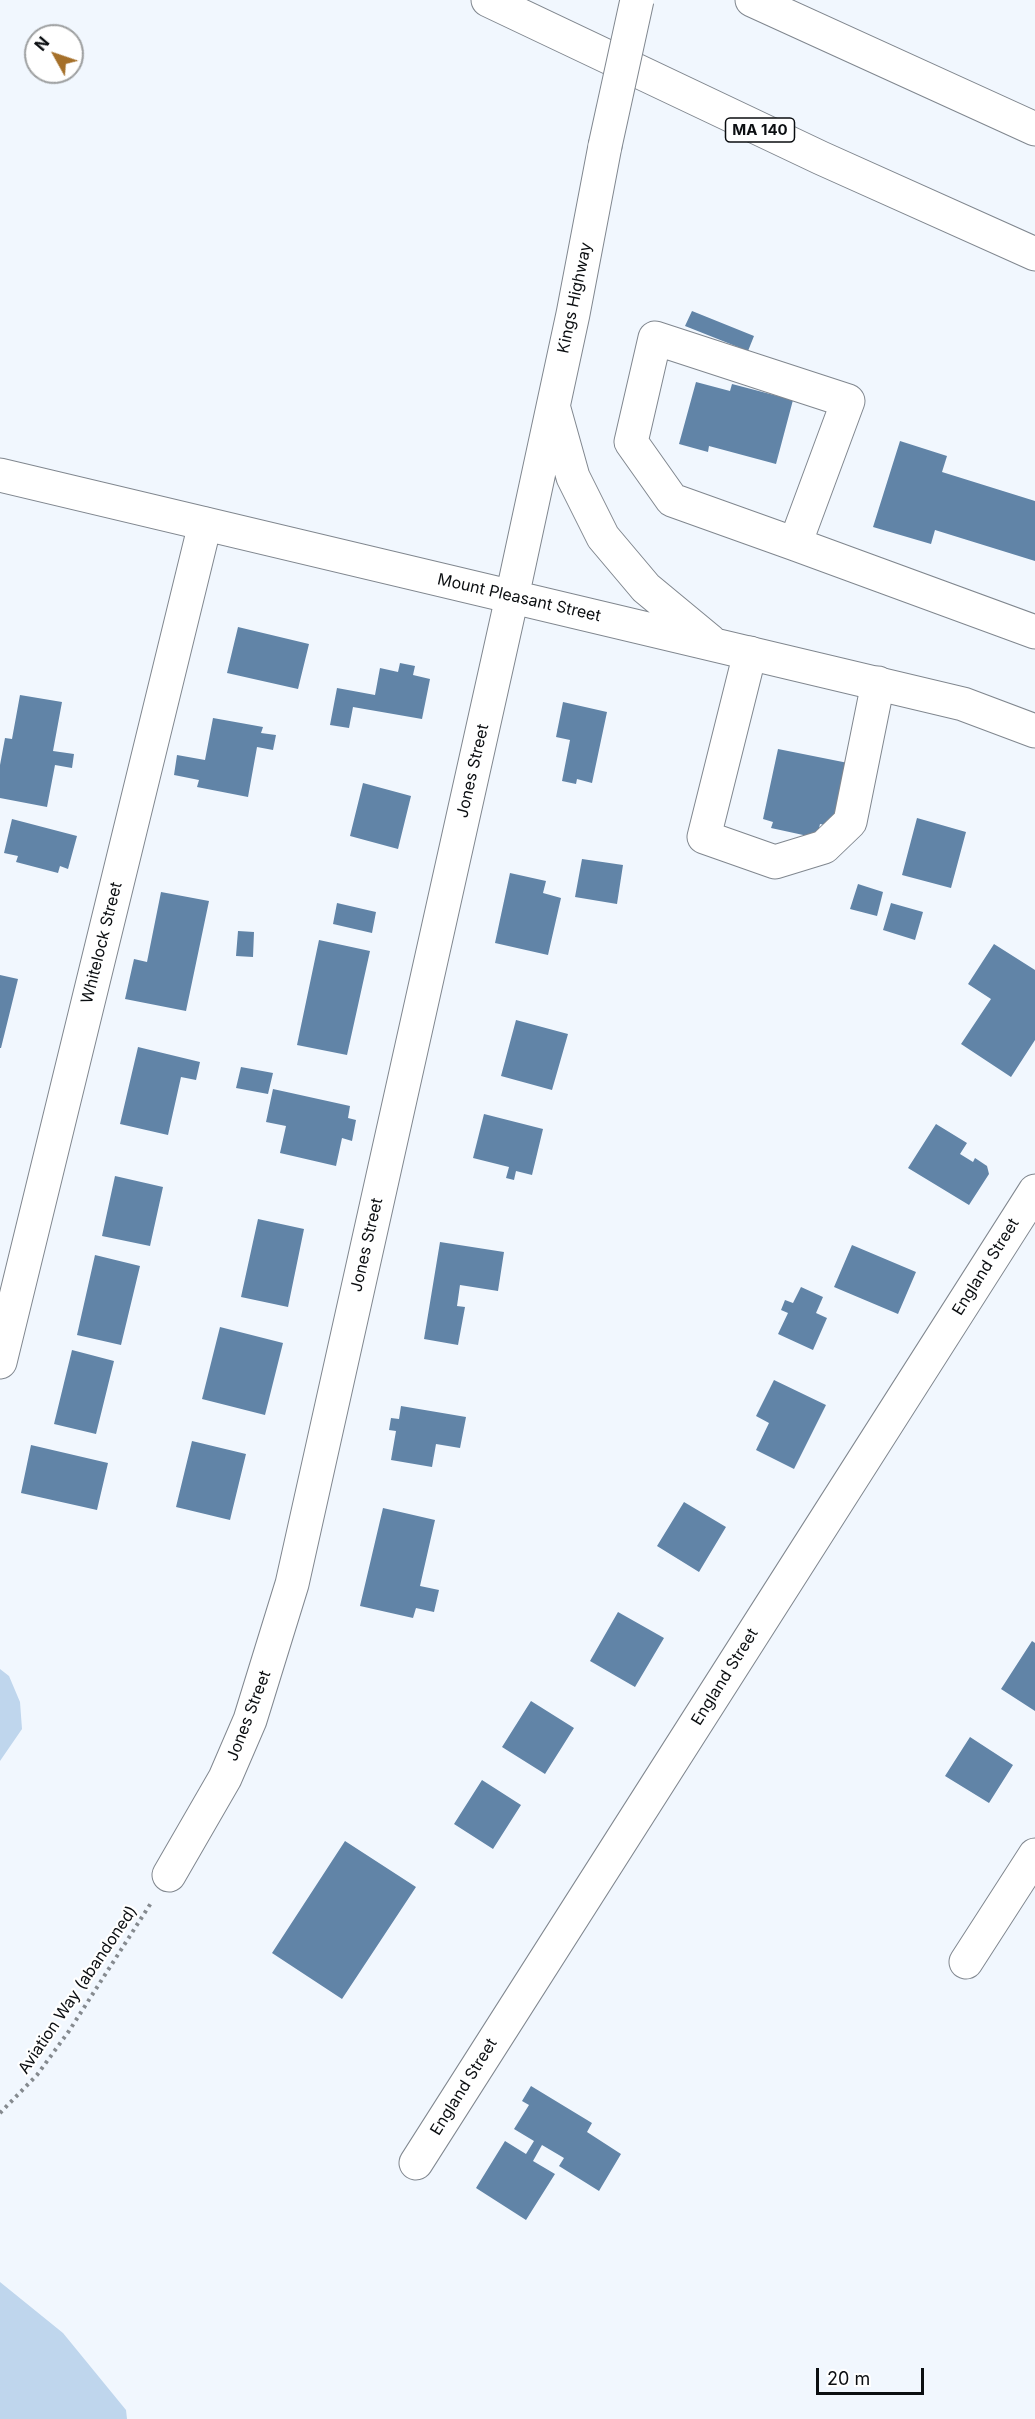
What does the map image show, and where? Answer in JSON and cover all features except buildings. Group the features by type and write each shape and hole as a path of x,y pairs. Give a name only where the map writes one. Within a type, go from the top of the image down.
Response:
{"main road":[{"name":"MA 140","path":"488,0 821,158 1035,254"},
{"name":"Kings Highway","path":"512,597 573,315 605,146 637,0"},
{"path":"752,0 1035,129"},
{"path":"795,544 848,401 655,338 631,442 672,500 1035,632"},
{"path":"552,405 573,477 603,537 646,588 717,647"},
{"name":"Mount Pleasant Street","path":"0,475 963,704 1035,731"},
{"name":"Whitelock Street","path":"0,1362 205,524"},
{"name":"Jones Street","path":"169,1875 225,1778 250,1720 292,1584 512,597"},
{"path":"750,653 704,837 775,862 824,847 850,822 878,683"},
{"name":"England Street","path":"416,2163 1035,1191"},
{"path":"966,1962 1035,1855"}],"path":[{"name":"Aviation Way (abandoned)","path":"0,2113 37,2075 69,2031 169,1875"}],"shaded area":[{"path":"0,1669 9,1676 20,1702 22,1729 0,1761"},
{"path":"0,2282 63,2333 126,2410 127,2419 0,2419"}]}
